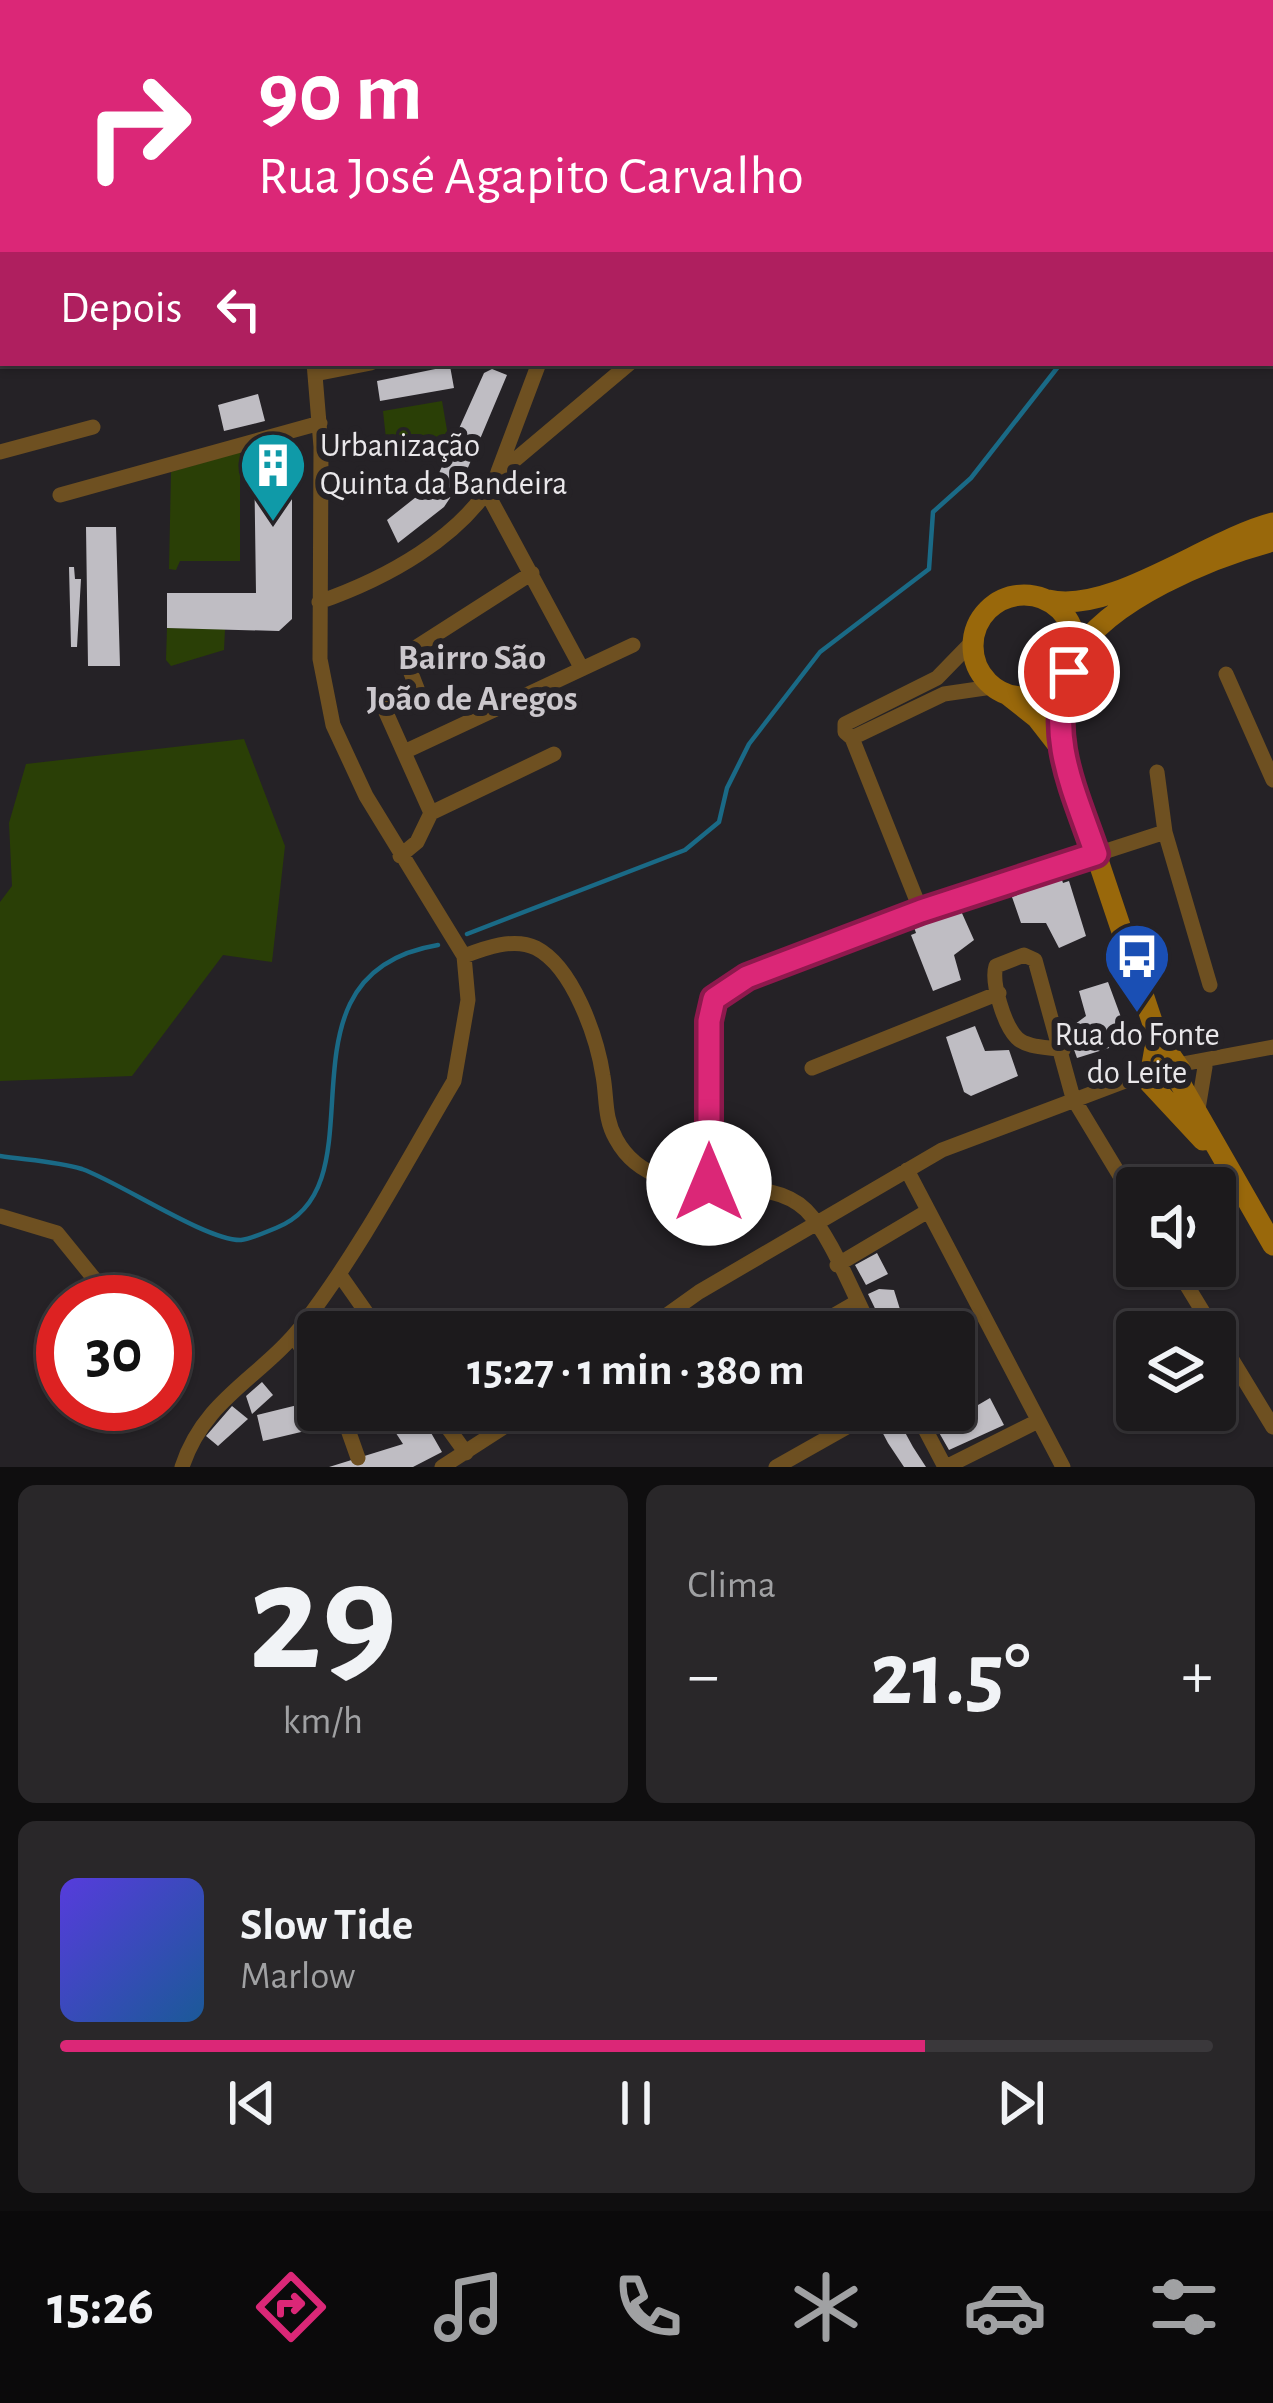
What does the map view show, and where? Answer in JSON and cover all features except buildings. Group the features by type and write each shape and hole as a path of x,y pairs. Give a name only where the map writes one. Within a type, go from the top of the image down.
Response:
{"street":[{"path":"319,602 440,540 487,493 538,366"},
{"path":"497,475 625,366"},
{"path":"182,1467 193,1433 209,1412 294,1336 340,1276 454,1081 463,1052 468,1000 464,956 400,856 333,725 320,659 320,423 315,368"},
{"path":"60,495 320,423"},
{"path":"0,431 1,452 94,427"},
{"path":"487,493 582,669"},
{"path":"921,911 845,724 937,678 973,641 986,611 999,601 1031,595 1090,602 1220,539 1273,523"},
{"path":"852,738 944,694 1042,694 1071,664 1094,628 1133,601 1227,556 1273,541"},
{"path":"431,813 384,708 418,691 404,655 532,573"},
{"path":"1047,600 1070,623 1071,664 1058,711 1060,747 1157,1036 1166,1076 1224,1167"},
{"path":"973,641 980,674 1037,718 1060,747"},
{"path":"404,752 633,645"},
{"path":"1226,674 1273,780"},
{"path":"400,856 417,842 431,813 554,754"},
{"path":"1157,772 1165,832 1210,985"},
{"path":"709,1183 709,1021 714,999 747,977 921,911 1165,832"},
{"path":"464,956 514,944 534,947 551,961 565,975 584,1019 616,1141 646,1175 785,1199 808,1211 862,1311"},
{"path":"1063,1050 1018,1039 999,993 996,966 1030,956 1063,1050 1072,1098 1116,1170"},
{"path":"812,1068 999,993"},
{"path":"676,1311 941,1150 1072,1098 1271,1052"},
{"path":"1198,1108 1212,1063"},
{"path":"1166,1076 1198,1108 1224,1167"},
{"path":"907,1170 1063,1467"},
{"path":"1236,1186 1273,1245"},
{"path":"836,1264 928,1211"},
{"path":"0,1216 57,1233 91,1275"},
{"path":"340,1276 365,1311"},
{"path":"1188,1287 1273,1427"},
{"path":"841,1311 857,1302"},
{"path":"294,1336 297,1340"},
{"path":"926,1431 945,1467 1038,1420"},
{"path":"348,1431 358,1458"},
{"path":"450,1431 466,1454"},
{"path":"442,1467 499,1431"},
{"path":"776,1467 828,1431"}],"green space":[{"path":"442,401 448,436 387,448 383,411"},
{"path":"240,452 240,561 180,561 176,570 169,569 171,472"},
{"path":"167,628 225,629 224,650 171,666 166,660"},
{"path":"244,739 285,846 272,962 223,955 132,1076 0,1081 0,902 12,886 9,823 26,764"}],"waterway":[{"path":"467,934 685,850 719,822 727,788 749,744 820,652 929,569 933,512 971,478 1059,366"},
{"path":"0,1156 82,1169 226,1238 241,1240 276,1228 308,1204 324,1169 339,1036 355,995 385,964 438,945"}],"place":[{"name":"Urbanização Quinta da Bandeira","path":"273,524"},
{"name":"Rua do Fonte do Leite","path":"1137,1015"}],"district":[{"name":"Bairro São João de Aregos","path":"472,678"}],"route":[{"path":"709,1183 709,1021 714,999 747,977 921,911 1096,854 1060,747 1058,711 1069,672"}]}
